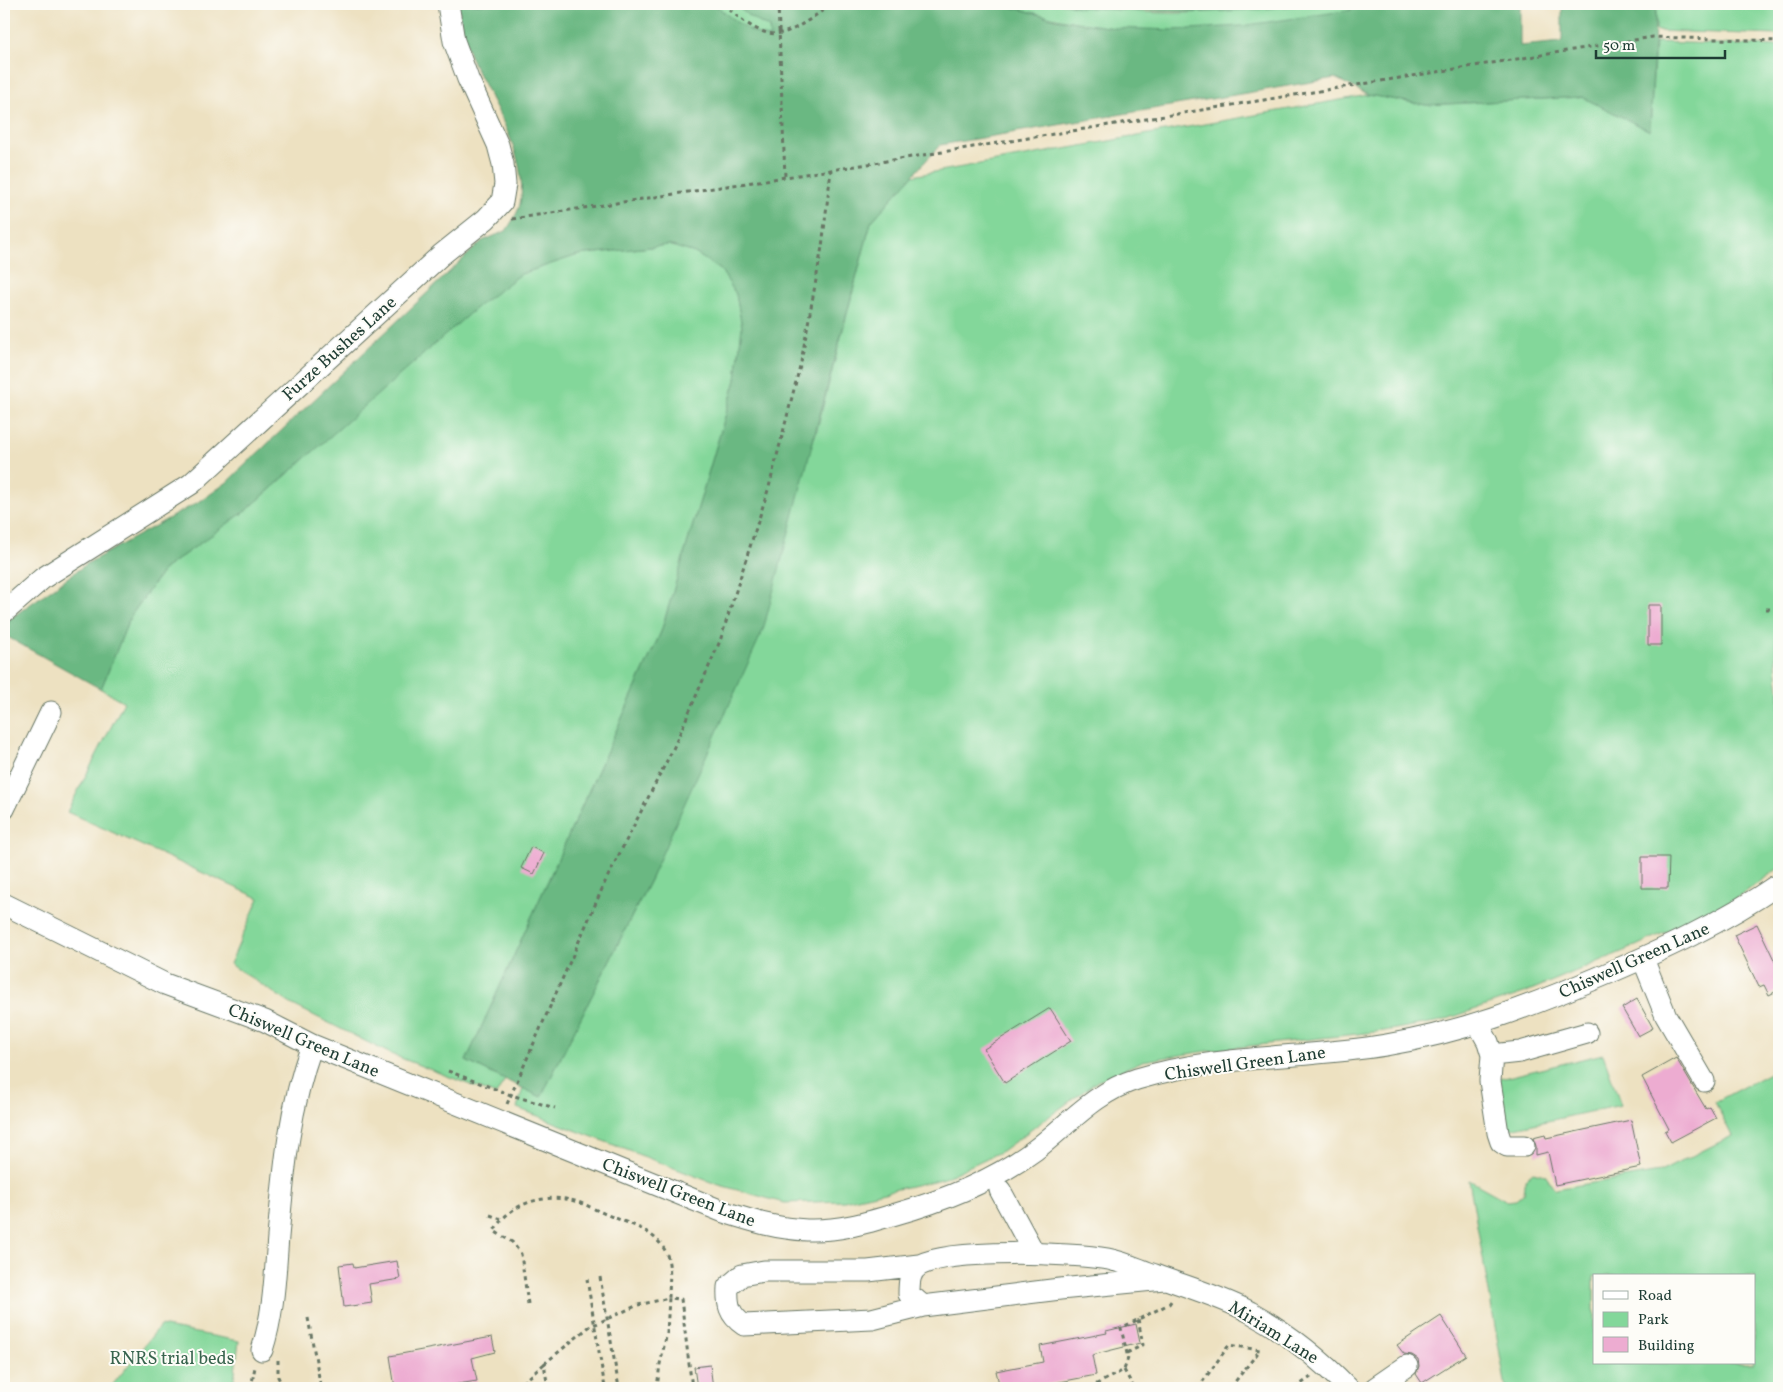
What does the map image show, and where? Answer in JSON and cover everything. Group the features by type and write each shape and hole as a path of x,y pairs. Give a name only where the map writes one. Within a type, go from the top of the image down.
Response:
{"street":[{"name":"Furze Bushes Lane","path":"4,612 43,578 191,484 441,256 486,220 502,202 505,184 503,164 498,145 468,79 454,41 448,4"},
{"path":"4,809 51,712"},
{"name":"Chiswell Green Lane","path":"4,904 165,984 265,1021 312,1045 724,1212 758,1223 807,1230 847,1228 937,1202 970,1189 1017,1163 1098,1097 1120,1085 1150,1076 1208,1064 1383,1046 1438,1035 1478,1024 1540,1002 1696,935 1779,884"},
{"path":"1643,959 1666,1016 1704,1081"},
{"path":"1478,1024 1488,1042 1492,1055 1490,1081 1501,1142 1507,1146 1524,1146"},
{"path":"1492,1055 1520,1052 1587,1033"},
{"path":"262,1350 269,1330 292,1110 312,1045"},
{"path":"1000,1190 1034,1253"},
{"name":"Miriam Lane","path":"1174,1282 1060,1289 923,1306 872,1319 744,1325 733,1318 728,1308 728,1287 742,1275 764,1271 868,1272 974,1255 1034,1253 1110,1259 1211,1295 1250,1313 1320,1360 1348,1388"},
{"path":"920,1265 910,1276 909,1294 923,1306"},
{"path":"1375,1388 1408,1366"}],"path":[{"path":"723,4 751,26 779,35 795,30 832,4"},
{"path":"778,4 785,177"},
{"path":"486,220 517,219 831,170 1652,36 1779,41"},
{"path":"500,1120 606,880 673,749 720,641 769,487 801,362 822,247 831,170"},
{"path":"1766,609 1779,609"},
{"path":"448,1071 511,1095 555,1108"},
{"path":"528,1304 521,1254 512,1242 494,1230 501,1219 518,1205 548,1198 576,1202 638,1227 663,1246 668,1258 669,1298 667,1333 657,1388"},
{"path":"490,1215 501,1219"},
{"path":"600,1277 618,1388"},
{"path":"587,1279 606,1388"},
{"path":"1089,1388 1124,1370 1128,1358 1121,1328 1169,1304 1174,1282"},
{"path":"508,1388 525,1381 595,1324 638,1305 669,1298 680,1299 692,1388"},
{"path":"308,1318 321,1388"},
{"path":"1127,1352 1143,1346 1138,1319"},
{"path":"1198,1388 1229,1345 1260,1350 1230,1388"},
{"path":"544,1364 548,1388"},
{"path":"1124,1370 1134,1388"},
{"path":"1295,1388 1315,1375"}],"green space":[{"path":"458,4 714,4 747,29 770,38 769,28 750,17 734,4 1000,4 1056,19 1114,28 1172,30 1241,26 1351,10 1350,4 1520,4 1520,46 1562,42 1562,4 1656,4 1650,131 1582,97 1426,105 1368,95 1335,78 940,145 871,222 763,630 651,878 541,1097 466,1061 661,632 736,380 742,327 736,294 721,270 695,253 669,245 578,255 521,274 478,306 248,509 164,569 130,617 101,689 4,635 4,623 88,563 202,500 226,483 482,241 506,231 520,204 522,186 519,167 506,129 469,53"},
{"path":"714,4 734,4 750,17 769,28 771,38 748,29"},
{"path":"1000,4 1067,4 1080,7 1170,13 1329,4 1350,4 1351,10 1263,25 1169,31 1098,26"},
{"path":"1067,4 1306,4 1248,10 1193,12 1109,9"},
{"path":"1656,4 1779,4 1779,35 1656,31"},
{"path":"1655,42 1779,46 1779,598 1776,667 1779,690 1779,868 1734,900 1638,945 1524,993 1441,1021 1384,1031 1214,1050 1143,1061 1099,1080 1002,1151 942,1179 844,1201 784,1203 716,1184 517,1108 523,1088 541,1097 651,878 816,433 871,222 912,176 1368,95 1426,105 1582,97 1650,130"},
{"path":"669,245 695,253 721,270 736,294 742,327 736,380 661,632 466,1061 505,1080 496,1095 393,1055 291,1004 230,964 259,898 67,812 124,702 101,689 130,617 164,569 248,509 478,305 521,274 578,255"},
{"path":"1603,1054 1621,1105 1506,1130 1495,1080"},
{"path":"1779,1068 1779,1388 1506,1388 1469,1180 1507,1201 1516,1200 1524,1193 1526,1178 1533,1172 1545,1175 1555,1189 1660,1172 1732,1136 1715,1102"},
{"name":"RNRS trial beds","path":"160,1326 239,1341 233,1388 110,1388"}],"building":[{"path":"1648,605 1661,605 1661,645 1648,645"},
{"path":"531,847 544,853 534,874 521,868"},
{"path":"1642,857 1669,857 1668,888 1642,888"},
{"path":"1757,924 1779,970 1779,990 1769,995 1764,985 1759,987 1734,935"},
{"path":"1637,999 1653,1028 1638,1036 1622,1008"},
{"path":"1050,1008 1071,1041 1005,1083 984,1049"},
{"path":"1676,1058 1706,1109 1710,1107 1716,1118 1671,1142 1665,1131 1669,1129 1642,1077"},
{"path":"1631,1120 1641,1167 1555,1185 1548,1152 1536,1155 1536,1146 1533,1138 1545,1135 1546,1138"},
{"path":"397,1261 400,1279 369,1284 372,1303 344,1307 339,1265 353,1263 354,1268"},
{"path":"1441,1316 1466,1355 1422,1383 1416,1374 1419,1366 1418,1359 1412,1355 1404,1354 1397,1345"},
{"path":"1136,1324 1140,1343 1092,1355 1096,1375 1039,1386 1039,1388 1000,1388 996,1371 1043,1362 1040,1346 1107,1333 1106,1331"},
{"path":"492,1337 495,1352 472,1358 477,1381 433,1388 395,1388 390,1356"},
{"path":"710,1365 713,1388 697,1388 694,1367"}]}
